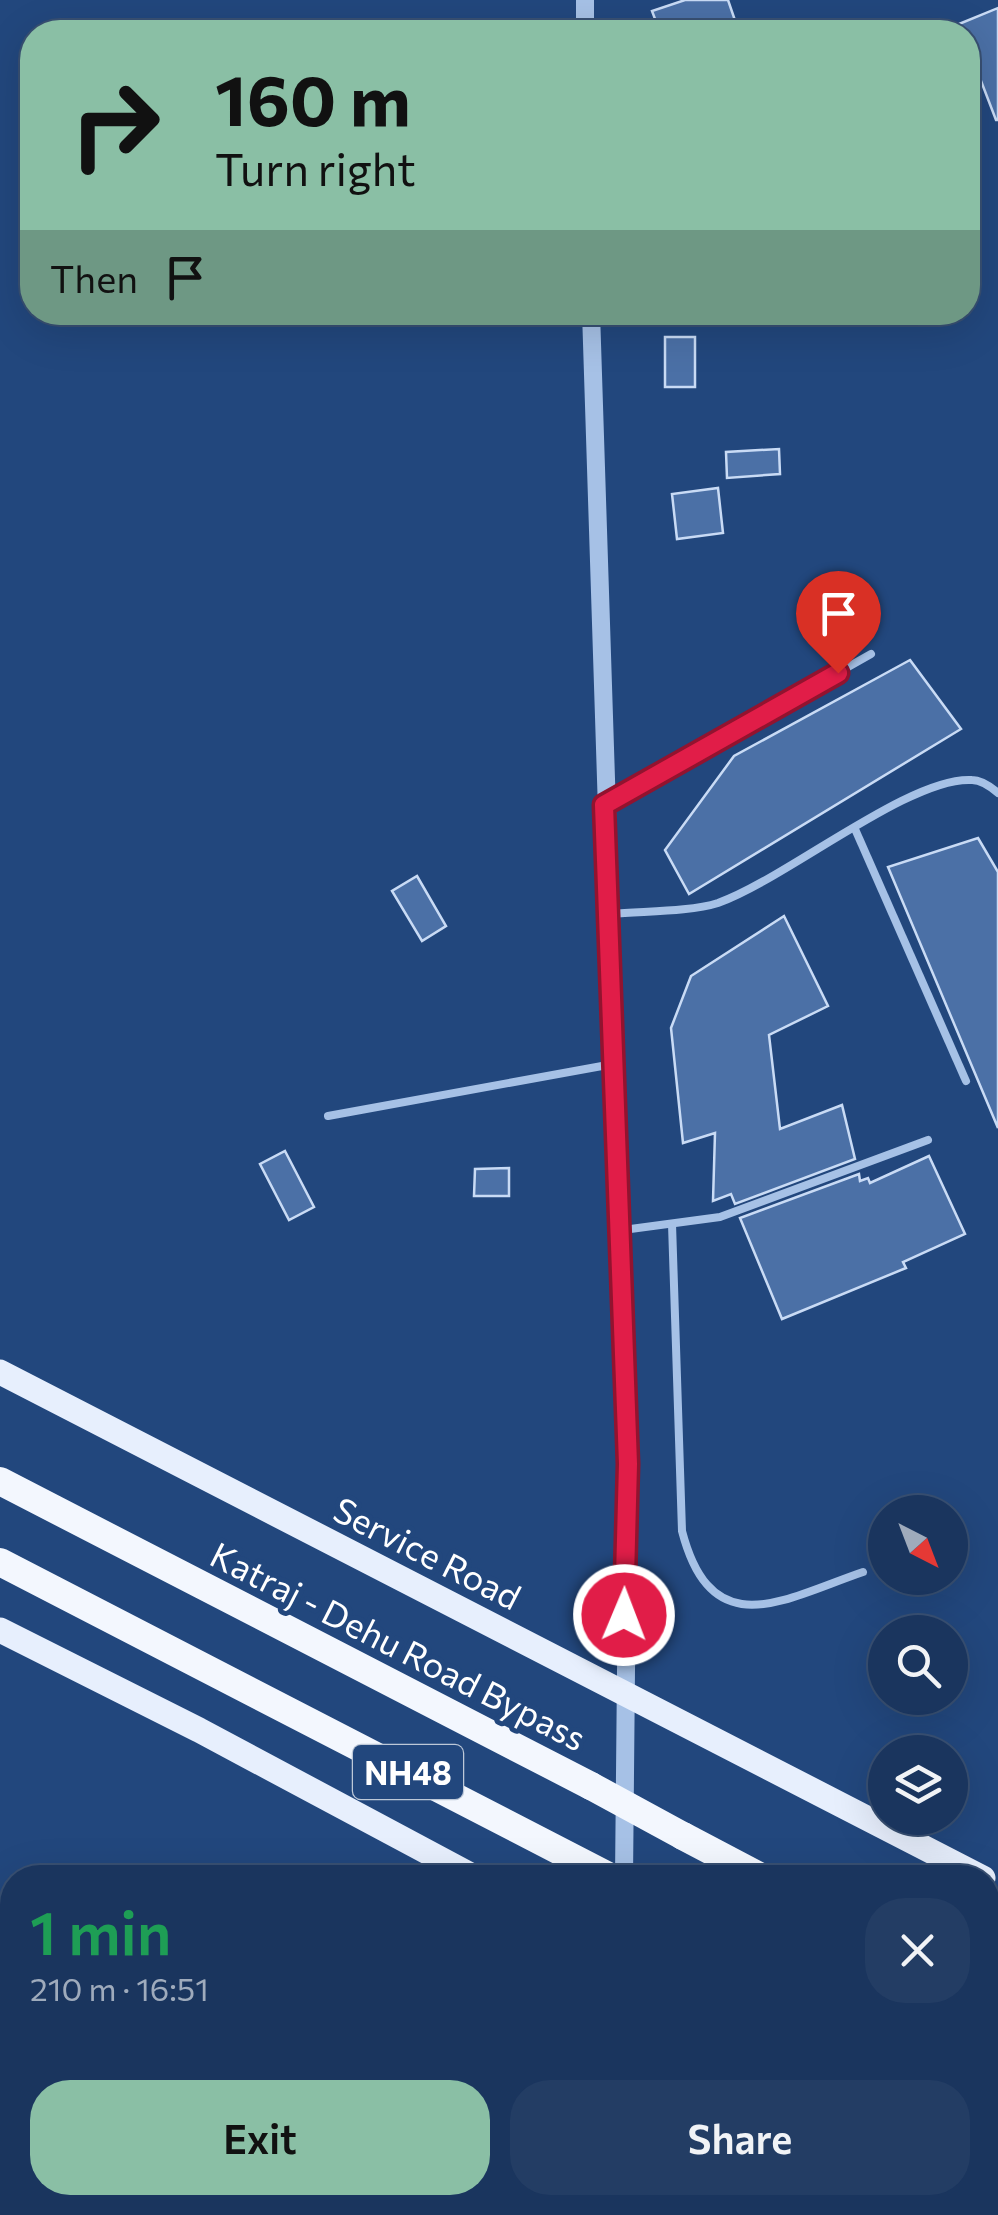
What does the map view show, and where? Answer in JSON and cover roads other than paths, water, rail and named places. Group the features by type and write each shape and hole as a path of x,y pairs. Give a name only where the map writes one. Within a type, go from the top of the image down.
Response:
{"highway":[{"name":"Katraj - Dehu Road Bypass","path":"0,1481 738,1865"},
{"name":"NH48","path":"0,1562 588,1865"}],"main road":[{"name":"Service Road","path":"0,1372 958,1865"},
{"path":"0,1630 451,1865"}],"street":[{"path":"591,325 607,914 628,1464 624,1865"}],"lane":[{"path":"604,805 871,654"},
{"path":"607,914 714,904 782,872 911,796 952,781 976,780 998,793"},
{"path":"855,829 966,1081"},
{"path":"328,1116 613,1064"},
{"path":"619,1231 720,1217 755,1207 928,1140"},
{"path":"672,1224 682,1531 689,1558 703,1580 722,1596 757,1608 863,1572"}]}
